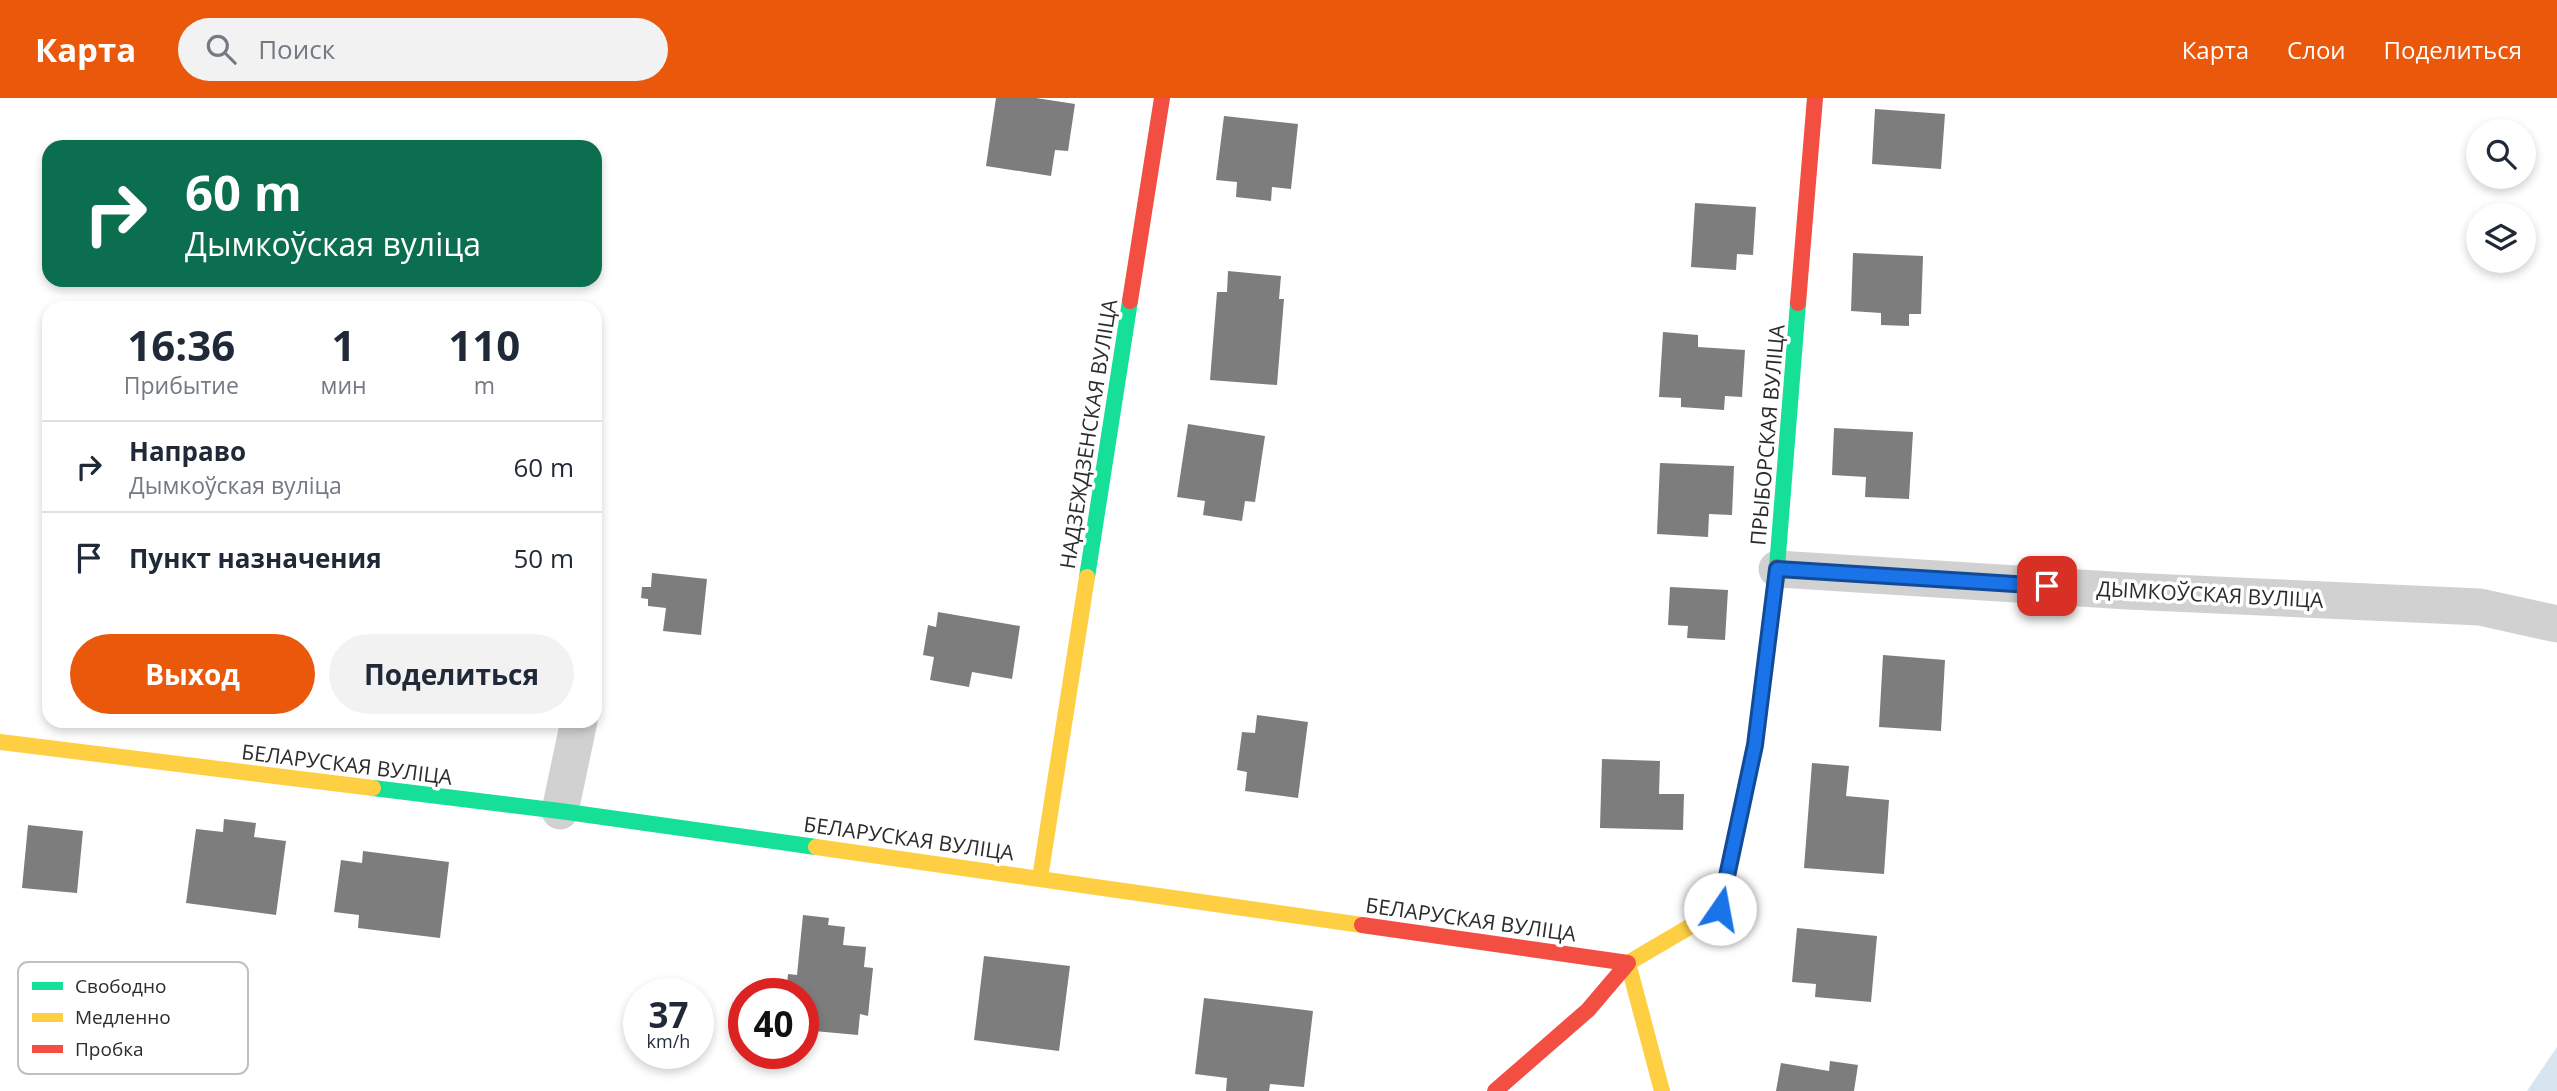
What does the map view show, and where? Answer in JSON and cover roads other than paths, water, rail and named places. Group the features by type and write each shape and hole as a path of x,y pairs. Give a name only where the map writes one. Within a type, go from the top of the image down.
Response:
{"street":[{"name":"НАДЗЕЖДЗЕНСКАЯ ВУЛІЦА","path":"1040,878 1162,98"},
{"name":"ПРЫБОРСКАЯ ВУЛІЦА","path":"1628,963 1720,909 1755,745 1777,569 1815,98"},
{"name":"ДЫМКОЎСКАЯ ВУЛІЦА","path":"1777,569 2115,590 2480,607 2557,624"},
{"path":"564,794 578,728"},
{"name":"БЕЛАРУСКАЯ ВУЛІЦА","path":"0,742 564,794 1040,878 1628,963"},
{"path":"1495,1091 1588,1010 1628,963"},
{"path":"1628,963 1662,1091"}]}
